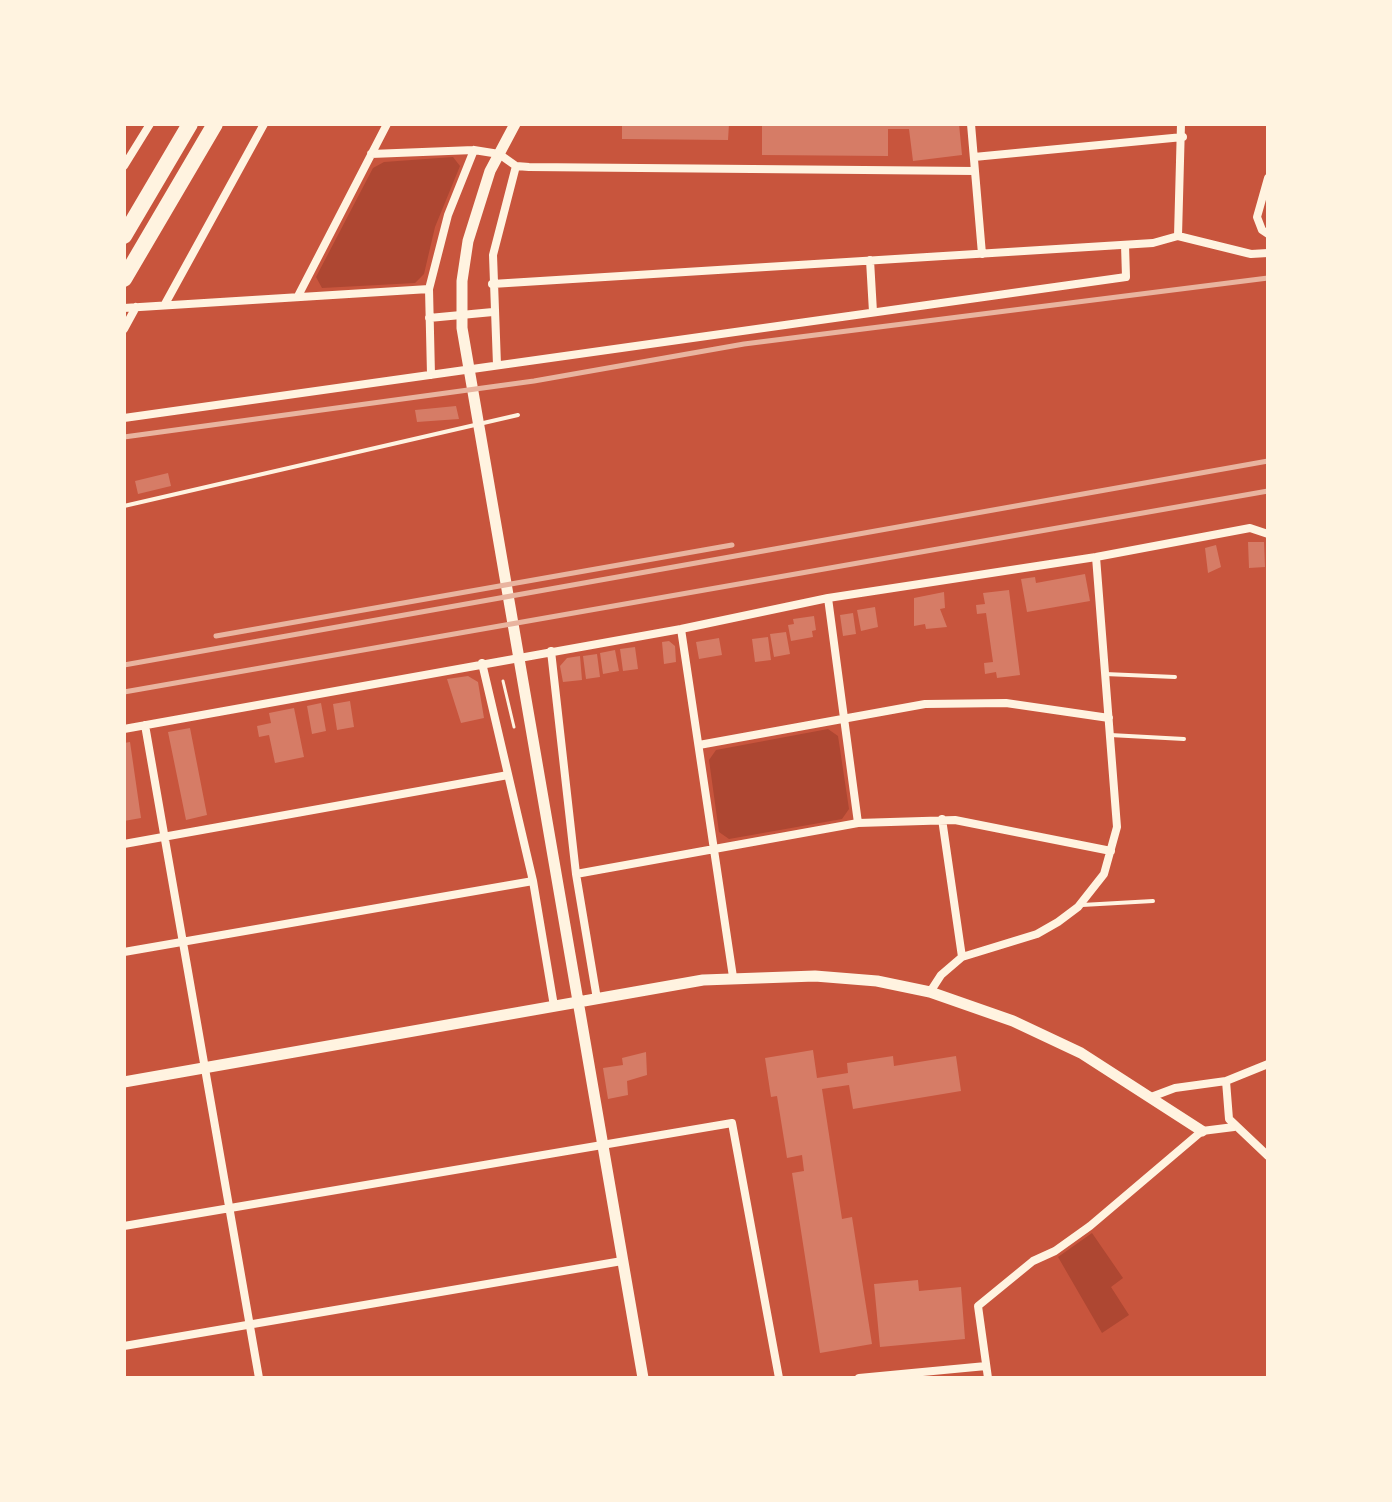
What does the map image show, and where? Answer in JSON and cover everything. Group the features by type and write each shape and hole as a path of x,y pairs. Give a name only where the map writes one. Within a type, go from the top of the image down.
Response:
{"highway":[{"path":"124,236 190,124"},
{"path":"124,279 215,124"}],"street":[{"path":"124,166 150,124"},
{"path":"165,304 264,124"},
{"path":"298,296 387,124"},
{"path":"515,124 490,171 468,241 461,304 468,379 643,1378"},
{"path":"971,124 982,254"},
{"path":"1178,236 1181,124"},
{"path":"974,157 1183,137"},
{"path":"371,154 474,150 499,154 516,166 975,171"},
{"path":"431,375 429,289 448,215 474,150"},
{"path":"497,365 493,255 516,166"},
{"path":"1268,178 1257,217 1262,230 1268,234"},
{"path":"492,284 1125,245 1153,243 1178,236 1251,254 1268,253"},
{"path":"124,418 1126,277 1125,245"},
{"path":"870,260 873,312"},
{"path":"124,308 429,289"},
{"path":"124,329 136,307"},
{"path":"429,318 493,312"},
{"path":"124,729 681,629 828,598 1096,557 1250,528 1268,534"},
{"path":"930,992 941,975 962,957 1037,934 1080,905 1104,874 1117,827 1096,557"},
{"path":"828,598 858,823"},
{"path":"681,629 733,977"},
{"path":"551,651 576,874 597,999"},
{"path":"482,663 533,881 554,1006"},
{"path":"699,745 925,704 1006,703 1109,718"},
{"path":"145,725 259,1378"},
{"path":"124,844 508,775"},
{"path":"576,874 858,823 942,819 1111,851"},
{"path":"942,819 962,957"},
{"path":"124,952 533,881"},
{"path":"124,1082 733,977 815,976 877,981 930,992 1050,1037 1202,1131"},
{"path":"1151,1097 1175,1088 1226,1081 1268,1064"},
{"path":"1226,1081 1229,1119 1268,1156"},
{"path":"124,1226 732,1123 779,1378"},
{"path":"988,1378 978,1306 1033,1261 1055,1251 1090,1226 1202,1131 1234,1127"},
{"path":"124,1346 622,1261"},
{"path":"859,1378 986,1366"}],"lane":[{"path":"124,506 518,415"},
{"path":"1105,674 1175,677"},
{"path":"1110,735 1184,739"},
{"path":"1080,905 1153,901"}],"path":[{"path":"503,681 514,727"}],"shaded area":[{"path":"453,157 460,166 435,227 424,274 415,283 322,288 316,277 373,168 384,162"},
{"path":"828,729 838,736 849,809 842,819 729,839 719,832 709,760 716,750"},
{"path":"1092,1233 1123,1278 1111,1287 1129,1315 1102,1333 1058,1257"}],"building":[{"path":"622,124 729,124 728,140 622,139"},
{"path":"762,124 959,124 962,155 913,161 909,129 888,129 888,156 762,155"},
{"path":"456,406 459,419 417,422 415,410"},
{"path":"168,473 171,486 138,494 135,481"},
{"path":"1248,542 1264,542 1265,567 1249,568"},
{"path":"1216,545 1221,567 1208,573 1205,548"},
{"path":"1085,574 1090,601 1027,612 1021,579 1035,577 1036,583"},
{"path":"1009,590 1020,675 997,678 996,672 985,674 984,663 993,662 986,613 977,614 976,605 985,604 983,593"},
{"path":"944,592 945,608 940,609 947,627 926,629 925,624 914,626 914,598"},
{"path":"875,607 878,627 861,631 857,610"},
{"path":"853,613 856,634 843,636 840,615"},
{"path":"814,616 816,630 812,631 813,637 791,641 788,625 794,624 793,619"},
{"path":"786,632 790,654 774,657 770,634"},
{"path":"768,637 771,660 755,662 752,639"},
{"path":"719,638 722,655 699,659 696,642"},
{"path":"669,641 675,646 676,662 664,664 662,642"},
{"path":"635,647 638,669 623,671 620,649"},
{"path":"615,650 619,671 603,674 600,653"},
{"path":"597,654 600,677 586,679 583,656"},
{"path":"580,656 582,680 563,682 560,666 567,658"},
{"path":"468,676 478,682 484,718 461,723 447,679"},
{"path":"350,701 354,727 337,730 333,704"},
{"path":"321,703 326,731 312,734 307,706"},
{"path":"294,708 304,757 275,763 269,735 259,737 257,726 271,723 269,713"},
{"path":"190,728 207,815 186,820 168,732"},
{"path":"130,742 141,818 124,821 124,743"},
{"path":"813,1050 817,1078 848,1073 847,1063 893,1056 894,1066 956,1056 961,1091 853,1109 849,1085 822,1089 842,1219 852,1217 872,1344 820,1353 792,1173 804,1171 802,1155 787,1158 777,1096 771,1097 765,1058"},
{"path":"646,1052 647,1075 627,1081 628,1095 608,1099 603,1068 623,1065 622,1058"},
{"path":"918,1280 919,1291 961,1287 965,1339 880,1347 874,1284"}],"railway":[{"path":"124,437 534,381 744,344 1268,278"},
{"path":"124,665 1268,461"},
{"path":"124,692 1268,491"},
{"path":"216,636 732,545"}]}
